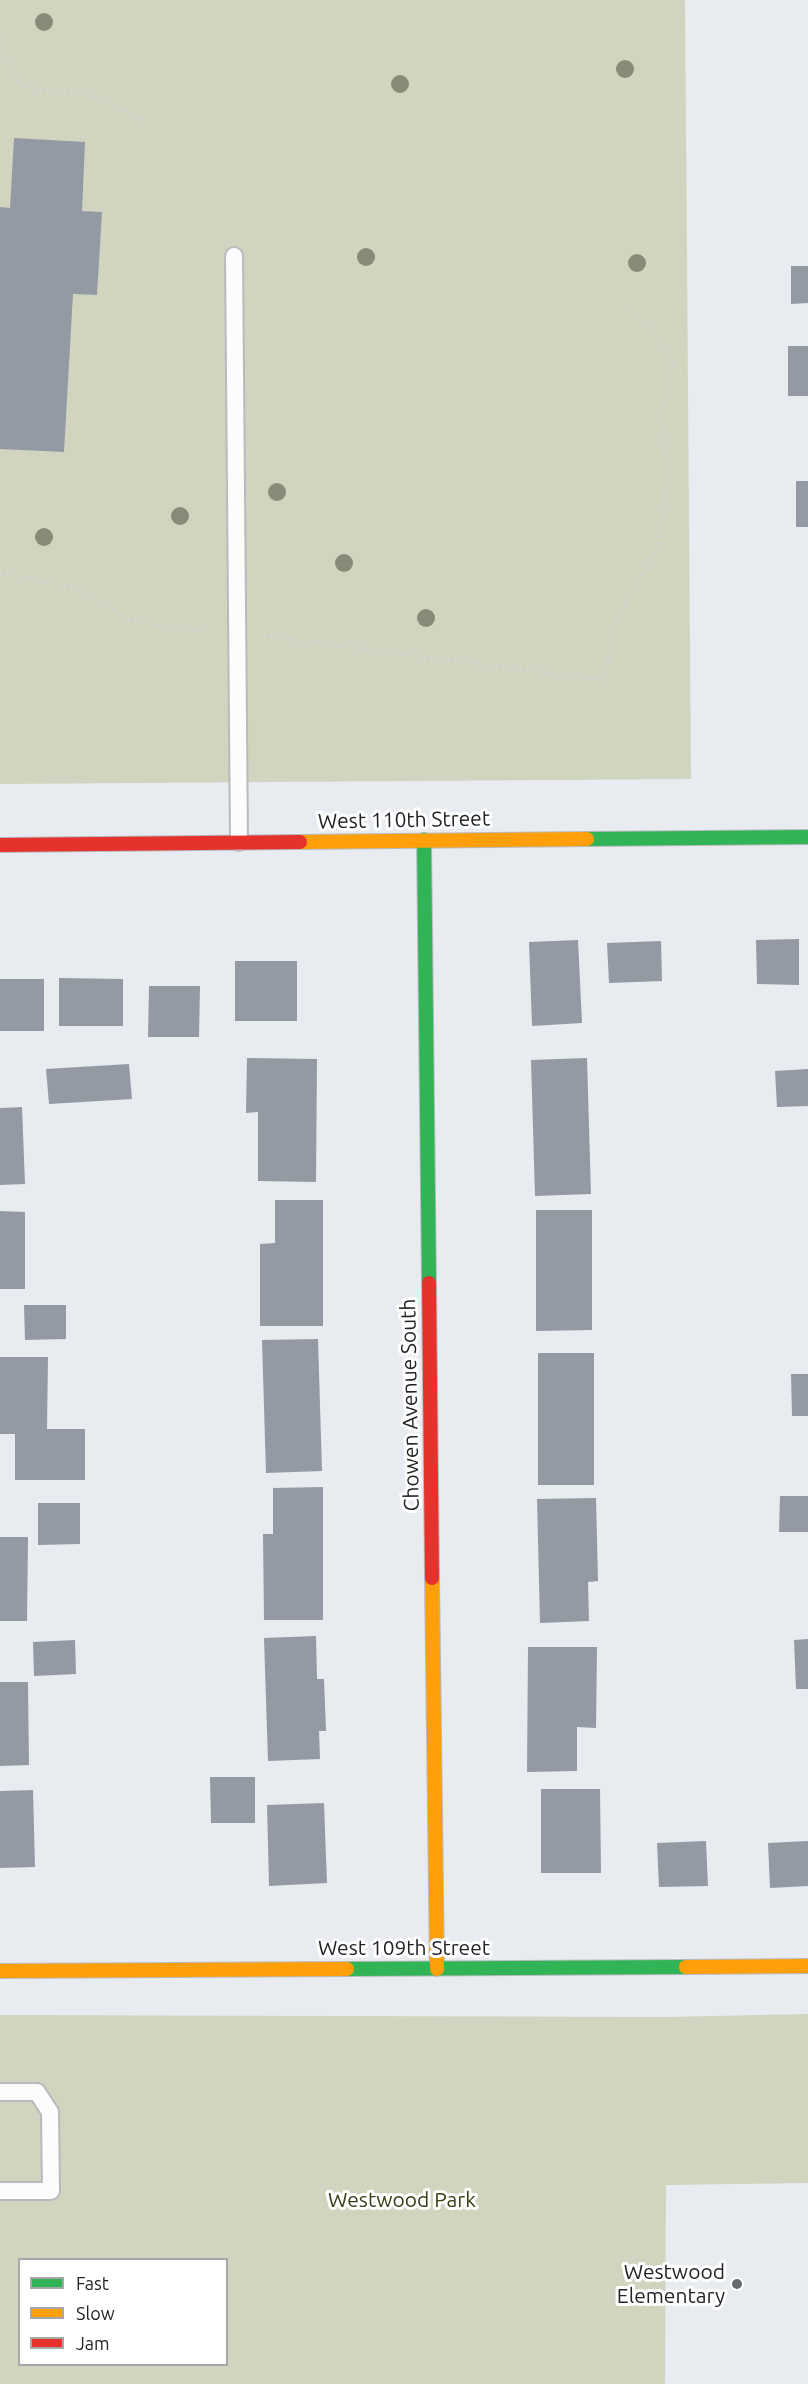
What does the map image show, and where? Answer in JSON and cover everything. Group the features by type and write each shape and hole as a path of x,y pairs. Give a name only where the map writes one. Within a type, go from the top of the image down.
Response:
{"street":[{"name":"West 110th Street","path":"0,844 808,837"},
{"name":"Chowen Avenue South","path":"424,840 437,1969"},
{"name":"West 109th Street","path":"0,1971 808,1966"}],"lane":[{"path":"234,256 239,842"},
{"path":"0,2092 37,2092 50,2112 51,2191 0,2191"}],"path":[{"path":"0,38 10,66 21,86 101,98 147,122"},
{"path":"0,573 75,588 128,619 178,630 237,632 605,680 613,631 630,594 658,548 668,480 661,408 674,362 654,333 627,304"}],"green space":[{"path":"0,0 685,0 691,779 0,784"},
{"name":"Westwood Park","path":"808,2014 808,2183 666,2185 665,2384 0,2384 0,2015 668,2017"}],"building":[{"path":"14,138 85,142 82,211 102,212 97,295 73,294 64,452 0,449 0,207 10,208"},
{"path":"791,266 808,266 808,303 791,304"},
{"path":"788,346 808,346 808,396 788,396"},
{"path":"796,481 808,481 808,527 796,527"},
{"path":"799,939 799,985 757,984 756,940"},
{"path":"578,940 582,1023 532,1026 529,942"},
{"path":"661,941 662,981 609,983 607,943"},
{"path":"235,961 297,961 297,1021 235,1021"},
{"path":"59,978 123,979 123,1026 59,1026"},
{"path":"0,979 44,979 44,1031 0,1031"},
{"path":"149,986 200,986 199,1037 148,1037"},
{"path":"247,1058 317,1059 316,1182 258,1181 258,1112 246,1113"},
{"path":"587,1058 591,1194 535,1196 531,1060"},
{"path":"129,1064 132,1099 49,1104 46,1069"},
{"path":"808,1069 808,1106 777,1107 775,1071"},
{"path":"22,1107 25,1184 0,1185 0,1108"},
{"path":"275,1200 323,1200 323,1326 260,1326 260,1244 275,1243"},
{"path":"536,1210 592,1210 592,1330 536,1331"},
{"path":"0,1211 25,1212 25,1289 0,1289"},
{"path":"24,1305 66,1305 66,1339 25,1340"},
{"path":"318,1339 322,1471 266,1473 262,1340"},
{"path":"538,1353 594,1353 594,1485 538,1485"},
{"path":"0,1357 48,1357 47,1429 85,1429 85,1480 15,1480 15,1434 0,1434"},
{"path":"791,1374 808,1374 808,1416 792,1416"},
{"path":"323,1487 323,1620 264,1620 263,1534 273,1534 273,1488"},
{"path":"780,1496 808,1496 808,1532 779,1532"},
{"path":"596,1498 598,1581 588,1582 589,1621 540,1623 537,1499"},
{"path":"38,1503 80,1503 80,1544 38,1545"},
{"path":"0,1537 28,1537 27,1621 0,1621"},
{"path":"316,1636 317,1679 324,1679 326,1731 319,1731 320,1759 268,1761 264,1638"},
{"path":"808,1639 808,1689 796,1689 794,1640"},
{"path":"75,1640 76,1674 34,1676 33,1642"},
{"path":"528,1647 597,1647 596,1728 577,1727 577,1771 527,1772"},
{"path":"0,1682 28,1682 29,1765 0,1766"},
{"path":"210,1777 255,1777 255,1823 211,1823"},
{"path":"541,1789 600,1789 601,1873 541,1873"},
{"path":"33,1790 35,1867 0,1868 0,1791"},
{"path":"324,1803 327,1883 269,1886 267,1805"},
{"path":"706,1841 708,1886 659,1887 657,1843"},
{"path":"808,1841 808,1886 770,1888 768,1843"}],"traffic: fast":[{"path":"587,839 808,837"},
{"path":"424,840 429,1283"},
{"path":"347,1969 686,1967"}],"traffic: slow":[{"path":"300,842 587,839"},
{"path":"432,1578 437,1969"},
{"path":"686,1967 808,1966"},
{"path":"0,1971 347,1969"}],"traffic: jam":[{"path":"0,845 300,842"},
{"path":"429,1283 432,1578"}],"place":[{"name":"Westwood Elementary","path":"737,2284"}]}
